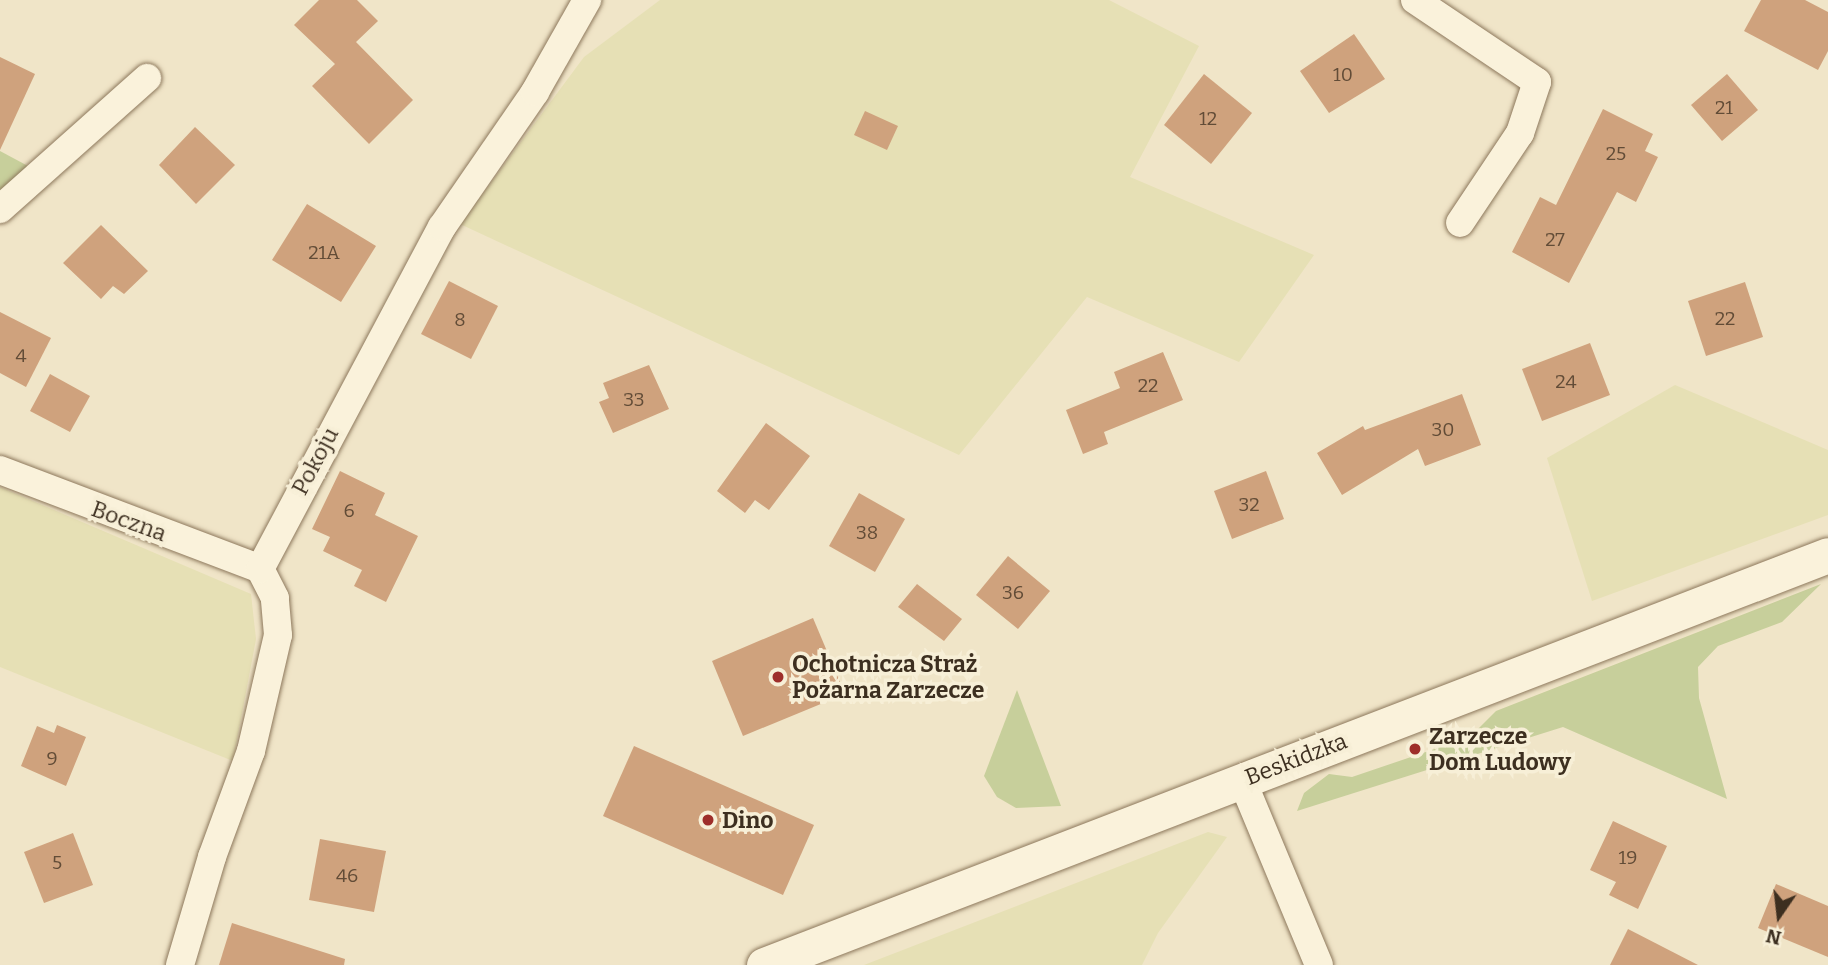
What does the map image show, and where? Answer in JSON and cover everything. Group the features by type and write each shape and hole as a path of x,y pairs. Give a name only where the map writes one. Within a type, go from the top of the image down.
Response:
{"street":[{"name":"Pokoju","path":"260,569 442,227 535,92 587,0"},
{"path":"1415,0 1537,82 1520,133 1460,223"},
{"path":"0,209 147,78"},
{"name":"Boczna","path":"0,470 260,569"},
{"name":"Beskidzka","path":"781,963 1242,780 1828,555"},
{"path":"180,965 212,857 251,751 278,635 275,598 260,569"},
{"path":"1242,780 1319,965"}],"shaded area":[{"path":"660,0 1109,0 1199,46 1130,177 1314,255 1239,362 1087,297 959,455 460,224 584,57"},
{"path":"1675,385 1828,450 1828,515 1592,601 1547,458"},
{"path":"0,487 251,594 256,639 233,761 0,667"},
{"path":"1208,832 1227,837 1158,933 1142,965 864,965"}],"green space":[{"path":"0,151 28,166 0,192"},
{"path":"1821,584 1782,622 1718,646 1698,667 1699,698 1727,799 1563,727 1297,811 1304,793 1329,774 1352,777 1470,737 1496,711"},
{"path":"1017,690 1061,806 1016,808 997,797 984,776"}],"building":[{"path":"319,0 357,0 378,21 356,42 413,100 369,144 312,86 335,64 294,25"},
{"path":"1761,0 1805,0 1828,12 1828,51 1818,70 1744,31"},
{"path":"1354,34 1385,79 1329,113 1300,71"},
{"path":"0,57 35,74 0,150"},
{"path":"1204,74 1252,113 1211,164 1164,125"},
{"path":"1727,74 1758,110 1722,141 1691,105"},
{"path":"1603,109 1653,134 1645,151 1658,157 1636,202 1617,192 1569,283 1512,252 1540,197 1556,205"},
{"path":"865,111 898,126 887,150 854,135"},
{"path":"195,127 235,165 196,204 159,165"},
{"path":"307,204 376,246 341,302 272,260"},
{"path":"101,225 148,271 124,294 113,286 101,299 63,263"},
{"path":"449,281 498,306 471,359 421,334"},
{"path":"1745,282 1763,337 1706,356 1688,301"},
{"path":"0,312 51,338 26,387 0,373"},
{"path":"1590,343 1610,395 1542,421 1522,369"},
{"path":"1163,352 1183,400 1104,432 1108,444 1083,454 1066,410 1120,388 1114,372"},
{"path":"649,365 669,409 613,433 599,402 609,398 603,383"},
{"path":"50,374 90,396 70,432 30,411"},
{"path":"1462,394 1481,445 1425,466 1418,449 1342,495 1317,453 1363,426 1365,430"},
{"path":"766,423 810,456 769,510 755,500 745,513 717,491"},
{"path":"340,471 385,493 375,515 418,536 386,602 354,586 362,570 323,551 330,537 312,529"},
{"path":"1266,471 1284,519 1232,539 1214,491"},
{"path":"859,493 905,519 875,572 829,546"},
{"path":"1008,556 1050,591 1018,629 976,595"},
{"path":"917,584 962,619 944,641 898,607"},
{"name":"Ochotnicza Straż Pożarna Zarzecze","path":"813,618 845,694 743,736 712,661"},
{"path":"57,725 86,737 66,786 21,766 37,726 54,733"},
{"name":"Dino","path":"634,746 814,825 783,895 603,816"},
{"path":"1613,821 1667,846 1638,909 1609,895 1616,882 1590,870"},
{"path":"73,833 93,885 44,903 24,852"},
{"path":"320,839 386,851 374,912 309,900"},
{"path":"1776,884 1828,906 1828,957 1758,928"},
{"path":"232,923 345,959 344,965 219,965"},
{"path":"1628,929 1698,965 1610,965"}],"place":[{"name":"Ochotnicza Straż Pożarna Zarzecze","path":"778,677"},
{"name":"Zarzecze Dom Ludowy","path":"1415,749"},
{"name":"Dino","path":"708,820"}]}
